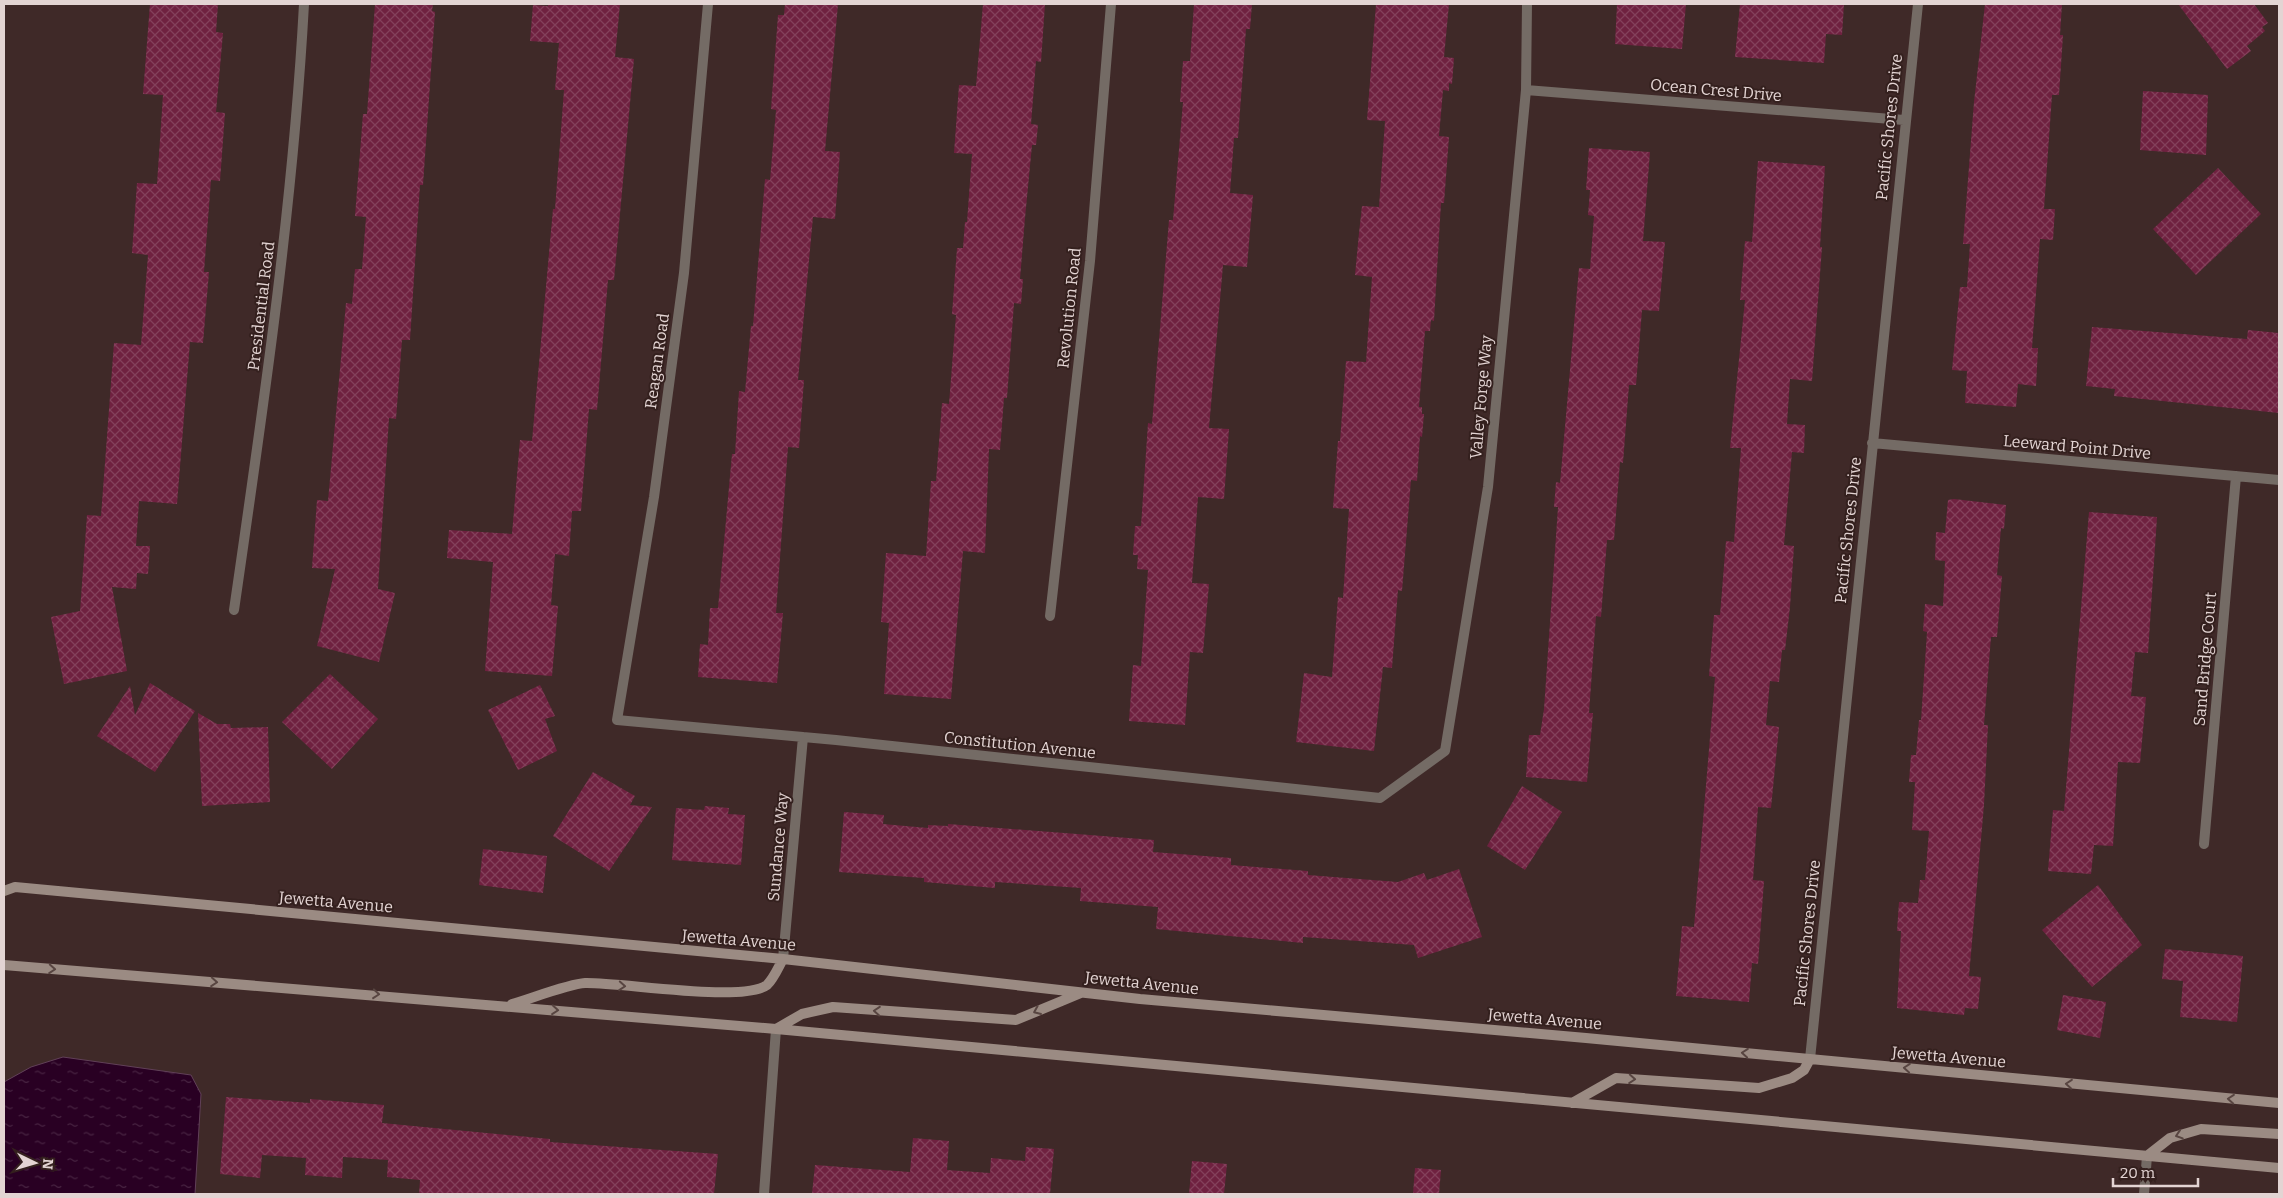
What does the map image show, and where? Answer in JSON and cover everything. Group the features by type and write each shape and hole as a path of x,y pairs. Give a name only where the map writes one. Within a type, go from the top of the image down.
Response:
{"street":[{"name":"Presidential Road","path":"234,610 271,354 283,250 304,4"},
{"name":"Reagan Road","path":"616,720 654,497 684,272 708,4"},
{"name":"Revolution Road","path":"1050,616 1090,261 1110,4"},
{"name":"Valley Forge Way","path":"1413,774 1445,751 1488,487 1526,90 1527,4"},
{"name":"Pacific Shores Drive","path":"1810,1059 1904,120 1918,4"},
{"name":"Ocean Crest Drive","path":"1526,90 1904,120"},
{"name":"Leeward Point Drive","path":"1872,443 2279,480"},
{"name":"Sand Bridge Court","path":"2204,844 2236,476"},
{"name":"Constitution Avenue","path":"616,720 803,737 1380,798 1413,774"},
{"name":"Sundance Way","path":"782,959 803,737"},
{"name":"Jewetta Avenue","path":"4,891 14,887 782,959 1082,992 2279,1104"},
{"path":"506,1006 584,983 723,992 752,990 766,986 773,978 782,959"},
{"path":"4,964 776,1029 2279,1168"},
{"path":"776,1029 802,1014 833,1007 1016,1020 1082,992"},
{"path":"764,1194 776,1029"},
{"path":"1572,1102 1616,1078 1759,1088 1792,1078 1804,1070 1810,1059"},
{"path":"2144,1194 2147,1156 2170,1138 2201,1129 2279,1134"}],"water":[{"path":"63,1057 191,1075 201,1094 195,1194 4,1194 4,1082 31,1067"}],"building":[{"path":"150,4 218,4 216,32 223,33 216,112 225,113 220,181 211,180 204,272 209,272 203,343 190,342 177,504 139,501 136,546 150,546 148,574 137,573 136,589 112,587 127,671 64,684 51,617 80,611 87,515 101,516 114,343 141,345 148,255 132,253 137,183 157,184 163,95 143,94"},
{"path":"375,4 433,4 432,11 435,12 423,185 420,185 410,340 402,340 396,419 389,418 378,589 395,593 379,662 317,646 335,569 312,568 317,500 328,501 346,303 352,304 355,269 362,269 366,217 355,216 363,114 367,114"},
{"path":"548,4 620,4 615,57 634,59 614,280 608,280 597,410 589,409 581,511 572,511 569,556 555,554 551,605 558,606 552,676 485,671 493,562 447,558 449,530 512,534 520,440 532,441 553,209 555,209 564,90 555,90 559,43 530,41 533,5 548,6"},
{"path":"785,4 838,4 825,151 840,152 835,219 813,217 798,380 804,380 799,448 788,447 776,613 783,613 777,683 698,677 700,644 708,645 710,608 718,608 732,454 735,454 739,391 745,392 751,326 753,326 765,179 770,180 776,110 771,109 778,15 784,15"},
{"path":"983,4 1045,4 1041,62 1036,61 1031,124 1038,125 1036,145 1032,145 1025,218 1020,279 1023,279 1021,304 1014,303 1007,398 1004,398 1000,450 989,449 985,553 963,551 951,699 884,694 889,623 881,622 886,553 926,556 931,481 936,481 942,403 949,404 956,315 952,314 957,248 963,248 965,222 967,222 972,154 954,153 959,85 976,86"},
{"path":"1194,4 1252,4 1250,29 1246,29 1238,138 1234,138 1230,193 1253,195 1247,267 1223,265 1209,428 1229,429 1224,499 1198,497 1192,583 1209,584 1203,653 1190,652 1185,725 1129,721 1133,665 1141,666 1148,570 1137,569 1138,555 1133,555 1135,526 1141,526 1148,423 1152,424 1169,220 1173,220 1183,102 1180,102 1183,61 1190,61"},
{"path":"1376,4 1449,4 1444,57 1454,58 1452,84 1449,83 1449,91 1443,90 1439,136 1449,137 1444,203 1441,203 1434,321 1431,320 1430,331 1425,331 1419,407 1422,407 1422,414 1424,414 1422,437 1420,436 1417,481 1411,480 1402,591 1398,590 1392,668 1383,667 1374,751 1296,742 1304,673 1332,677 1338,597 1343,598 1349,509 1333,508 1338,441 1340,441 1346,361 1366,362 1372,277 1355,275 1362,206 1379,207 1385,121 1367,120"},
{"path":"1617,4 1686,4 1682,49 1615,44"},
{"path":"1740,4 1844,4 1842,35 1826,34 1824,63 1735,57"},
{"path":"1985,4 2062,4 2060,35 2063,35 2059,95 2052,95 2044,209 2055,209 2053,240 2040,239 2032,348 2038,348 2036,386 2018,384 2016,407 1965,403 1967,371 1952,370 1960,287 1967,287 1970,244 1963,244 1974,102"},
{"path":"2178,4 2254,4 2268,23 2262,27 2265,31 2247,46 2251,51 2227,69"},
{"path":"2143,91 2208,95 2206,155 2140,150"},
{"path":"1589,148 1650,152 1643,241 1665,242 1659,311 1642,310 1636,385 1629,385 1623,463 1620,462 1614,540 1607,540 1601,617 1596,616 1589,713 1593,713 1587,782 1526,777 1529,735 1540,735 1544,709 1558,507 1554,507 1556,482 1560,483 1579,268 1590,269 1594,216 1588,215 1590,190 1586,190"},
{"path":"1758,161 1825,166 1820,247 1822,247 1812,381 1790,379 1787,424 1805,425 1804,453 1792,452 1784,545 1794,546 1790,607 1785,650 1782,650 1779,682 1770,681 1766,725 1779,727 1771,808 1758,807 1753,880 1764,881 1758,964 1752,963 1749,1002 1676,996 1682,926 1694,927 1715,677 1709,676 1714,615 1720,615 1726,541 1734,542 1741,448 1730,448 1745,300 1740,300 1745,241 1752,242"},
{"path":"2218,168 2261,214 2196,275 2153,229"},
{"path":"2092,327 2247,339 2248,330 2279,333 2279,413 2114,396 2115,389 2086,386"},
{"path":"1954,499 2006,505 2004,529 2001,528 1997,575 2002,576 1997,637 1991,637 1984,725 1988,725 1984,805 1969,976 1981,977 1978,1009 1965,1008 1964,1015 1897,1008 1901,931 1897,931 1899,902 1918,903 1920,880 1925,880 1929,831 1912,830 1915,782 1909,782 1911,755 1916,755 1919,720 1921,720 1927,632 1923,631 1925,604 1943,606 1945,561 1935,560 1936,532 1945,533 1948,500"},
{"path":"2089,512 2157,517 2148,653 2135,652 2131,696 2146,697 2140,763 2118,762 2113,846 2094,845 2091,874 2048,871 2053,810 2064,811"},
{"path":"330,674 378,719 332,769 282,722"},
{"path":"150,683 195,711 155,772 97,736 130,686 135,715"},
{"path":"540,685 555,716 545,719 557,751 518,770 488,710"},
{"path":"198,713 217,724 230,724 231,728 268,727 270,802 202,806"},
{"path":"593,772 635,796 630,805 652,807 609,871 553,836"},
{"path":"1522,786 1562,812 1525,870 1487,846"},
{"path":"705,806 729,808 728,814 745,815 741,865 672,860 676,808 704,810"},
{"path":"844,812 884,815 883,824 928,828 928,825 948,826 948,824 1154,840 1153,852 1231,858 1231,865 1308,871 1308,875 1398,882 1424,873 1427,880 1459,869 1482,937 1418,958 1414,945 1303,937 1303,943 1156,929 1158,907 1080,901 1081,888 995,882 995,888 924,882 924,878 839,872"},
{"path":"483,849 547,856 543,893 479,885"},
{"path":"2098,885 2142,945 2092,987 2042,930"},
{"path":"2165,949 2243,956 2237,1022 2180,1017 2183,981 2162,979"},
{"path":"2063,995 2106,1002 2100,1038 2057,1030"},
{"path":"226,1097 310,1103 310,1099 384,1105 382,1123 550,1139 550,1142 718,1154 714,1194 419,1194 420,1180 387,1177 388,1160 343,1157 342,1178 305,1175 306,1158 262,1155 260,1178 220,1174"},
{"path":"913,1138 949,1141 947,1170 990,1173 991,1158 1025,1161 1026,1147 1054,1149 1050,1194 812,1194 815,1165 910,1172"},
{"path":"1192,1161 1227,1164 1224,1194 1189,1194"},
{"path":"1415,1168 1441,1170 1439,1194 1413,1194"}]}
